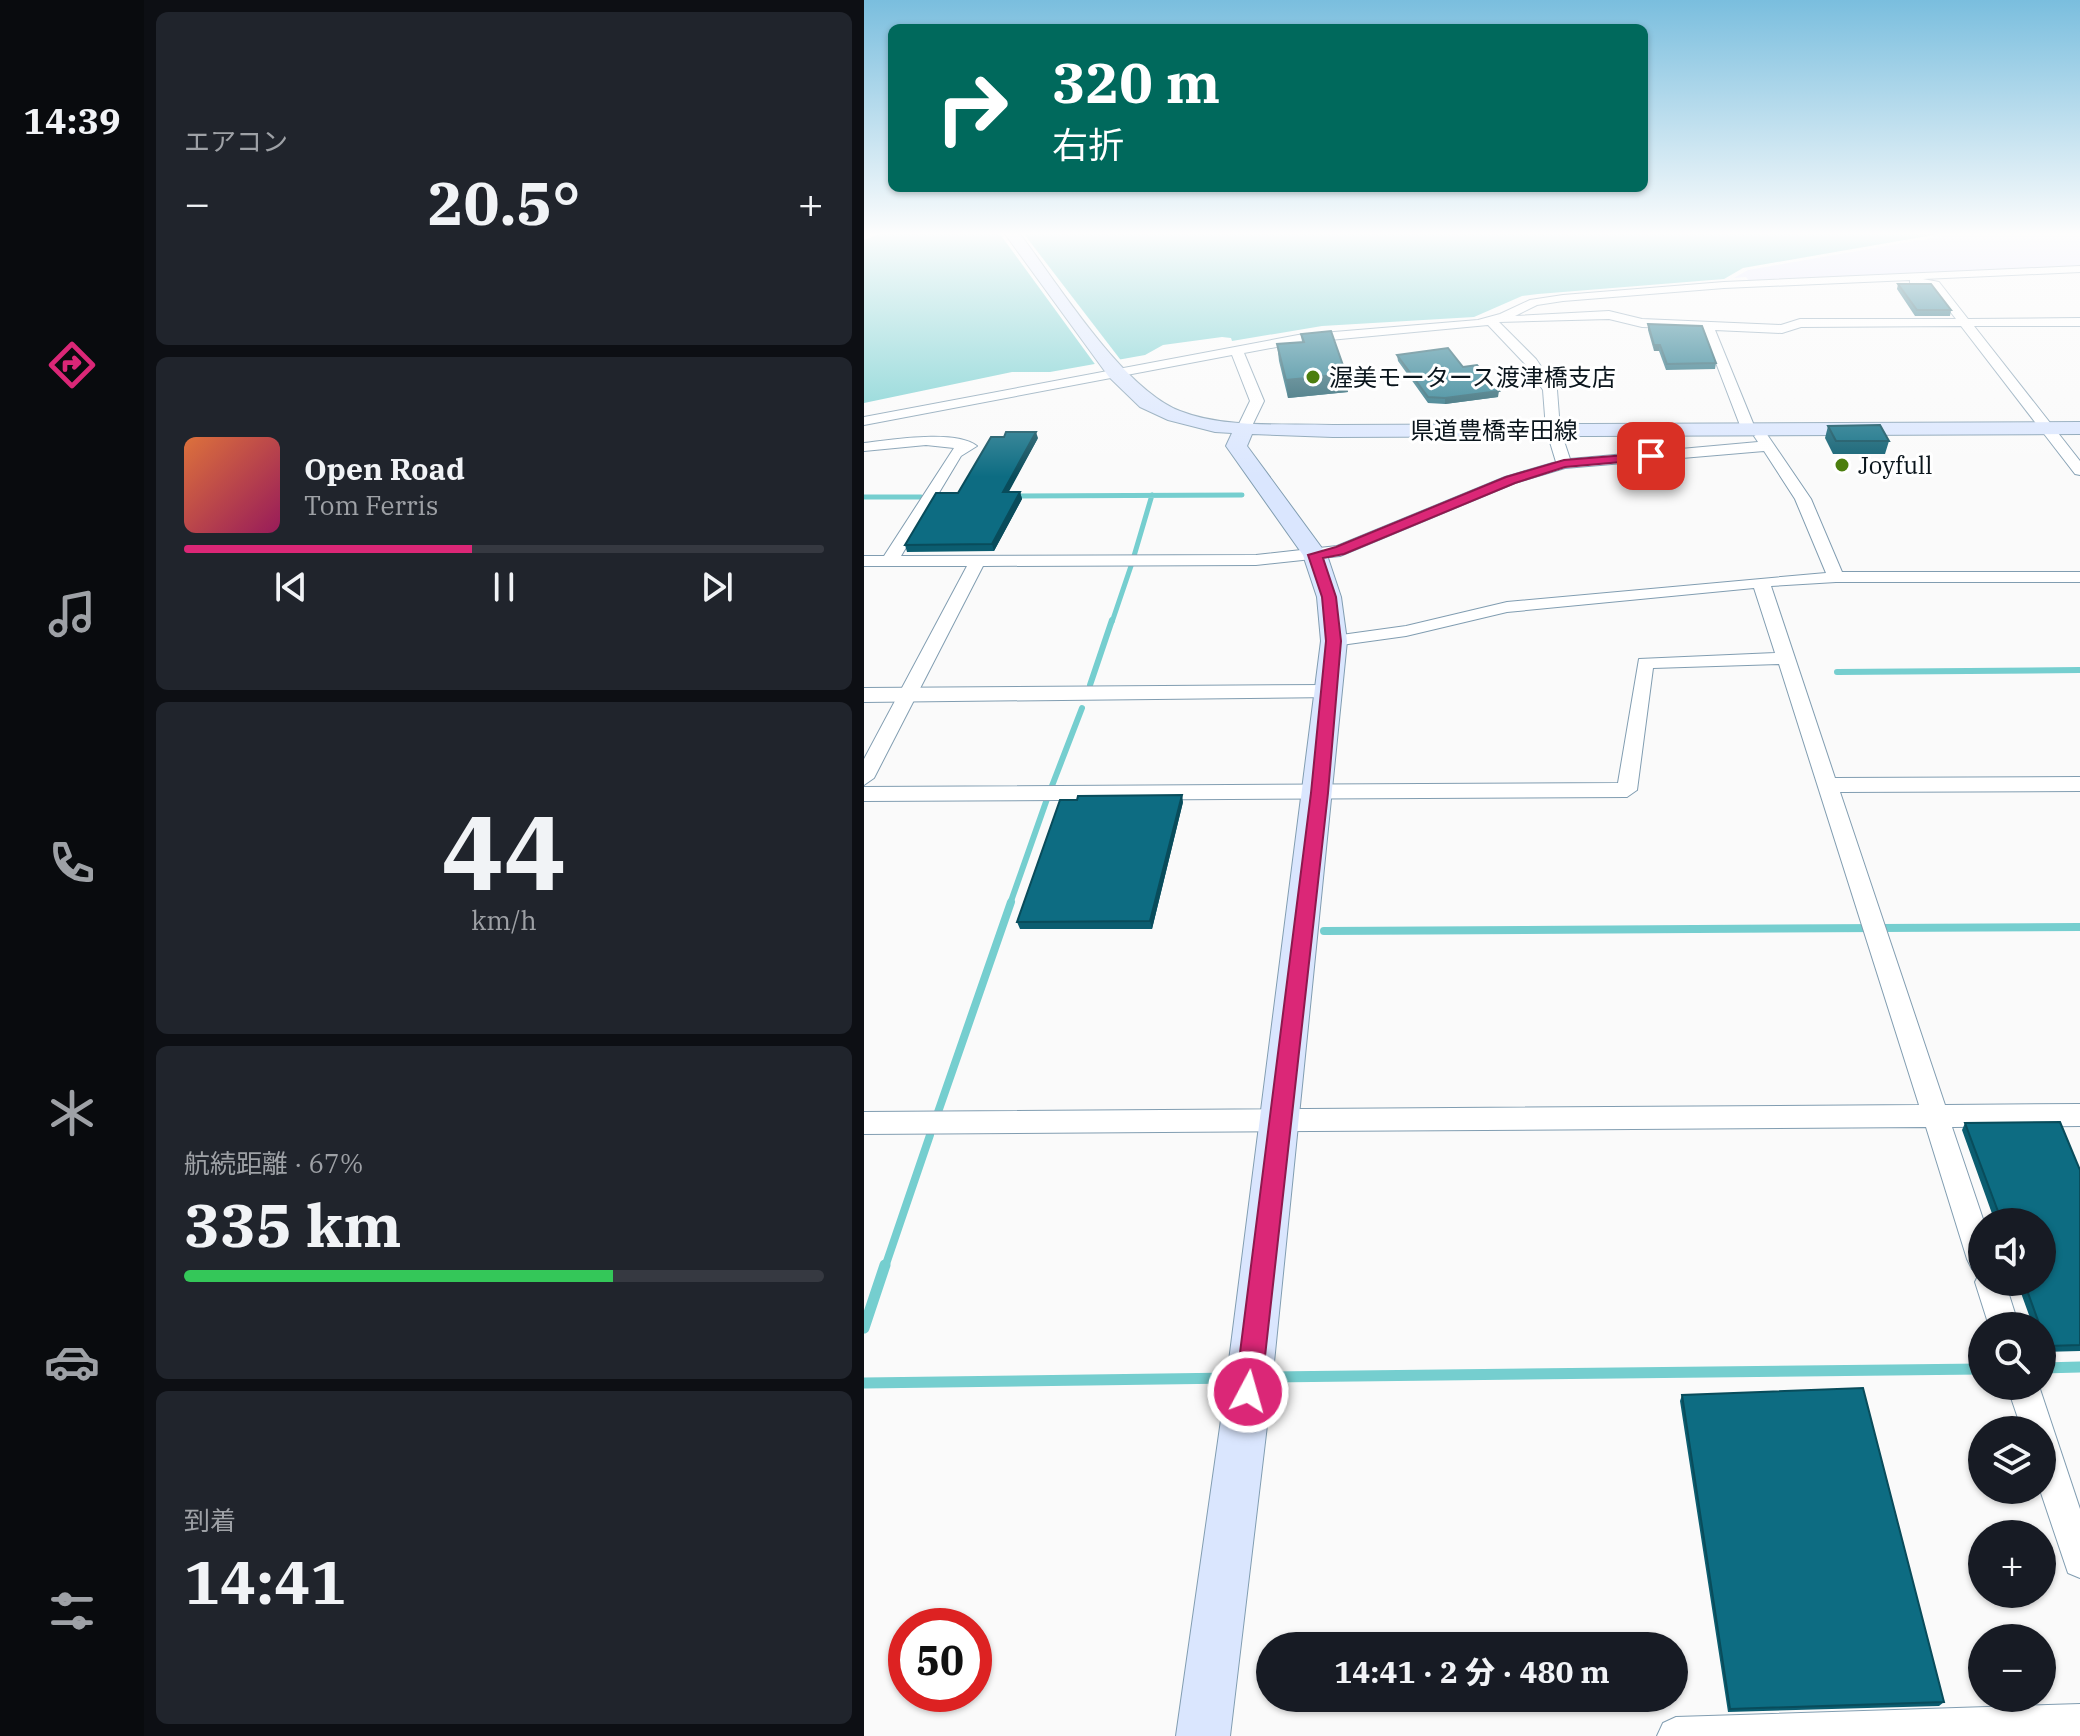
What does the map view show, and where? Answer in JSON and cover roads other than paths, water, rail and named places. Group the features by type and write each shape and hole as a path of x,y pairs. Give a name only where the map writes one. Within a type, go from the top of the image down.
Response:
{"main road":[{"name":"県道豊橋幸田線","path":"1073,315 1134,394 1161,411 1195,422 1244,428 1553,429 1757,434 2080,428"},
{"path":"1203,1736 1250,1378 1334,641 1329,597 1315,555 1236,446 1244,428"}],"street":[{"path":"1491,321 1505,315"},
{"path":"864,421 1298,339 1491,321 1609,315"},
{"path":"1609,315 1642,323 1782,329 1800,323 2080,322"},
{"path":"1960,315 2080,471"},
{"path":"1491,321 1531,362 1550,390 1553,429 1564,464"},
{"path":"1707,325 1757,434 1803,499 1836,577"},
{"path":"1236,349 1257,401 1244,428"},
{"path":"864,561 1256,560 1315,555 1340,551 1510,480 1564,464 1757,434"},
{"path":"864,447 926,441 970,446 956,453 890,560"},
{"path":"864,778 905,694 978,560"},
{"path":"1334,641 1406,631 1507,607 1761,582 1836,577 2080,577"},
{"path":"1761,582 1968,1216"},
{"path":"864,794 1627,790 1645,663 1785,658"},
{"path":"864,695 1327,692"},
{"path":"1825,785 2080,784"},
{"path":"864,1123 2080,1115"},
{"path":"2056,1487 2080,1561"},
{"path":"1676,1736 2080,1723"}],"water":[{"path":"864,315 1479,315 1322,326 1232,341 1231,338 1222,337 1163,345 1145,355 1050,372 1012,372 864,403"}],"waterway":[{"path":"1012,496 1152,495"},
{"path":"1134,556 1152,495"},
{"path":"1152,495 1242,495"},
{"path":"864,497 921,497"},
{"path":"1112,622 1131,566"},
{"path":"1090,685 1112,620"},
{"path":"1837,672 2080,670"},
{"path":"1050,791 1082,708"},
{"path":"1010,904 1047,799"},
{"path":"937,1115 1011,902"},
{"path":"1324,931 2080,927"},
{"path":"885,1267 930,1135"},
{"path":"864,1328 885,1265"},
{"path":"2056,1368 2080,1367"},
{"path":"1266,1377 1968,1369"},
{"path":"864,1383 1234,1378"}],"place":[{"name":"渥美モータース渡津橋支店","path":"1313,377"},
{"name":"Joyfull","path":"1842,465"}]}
